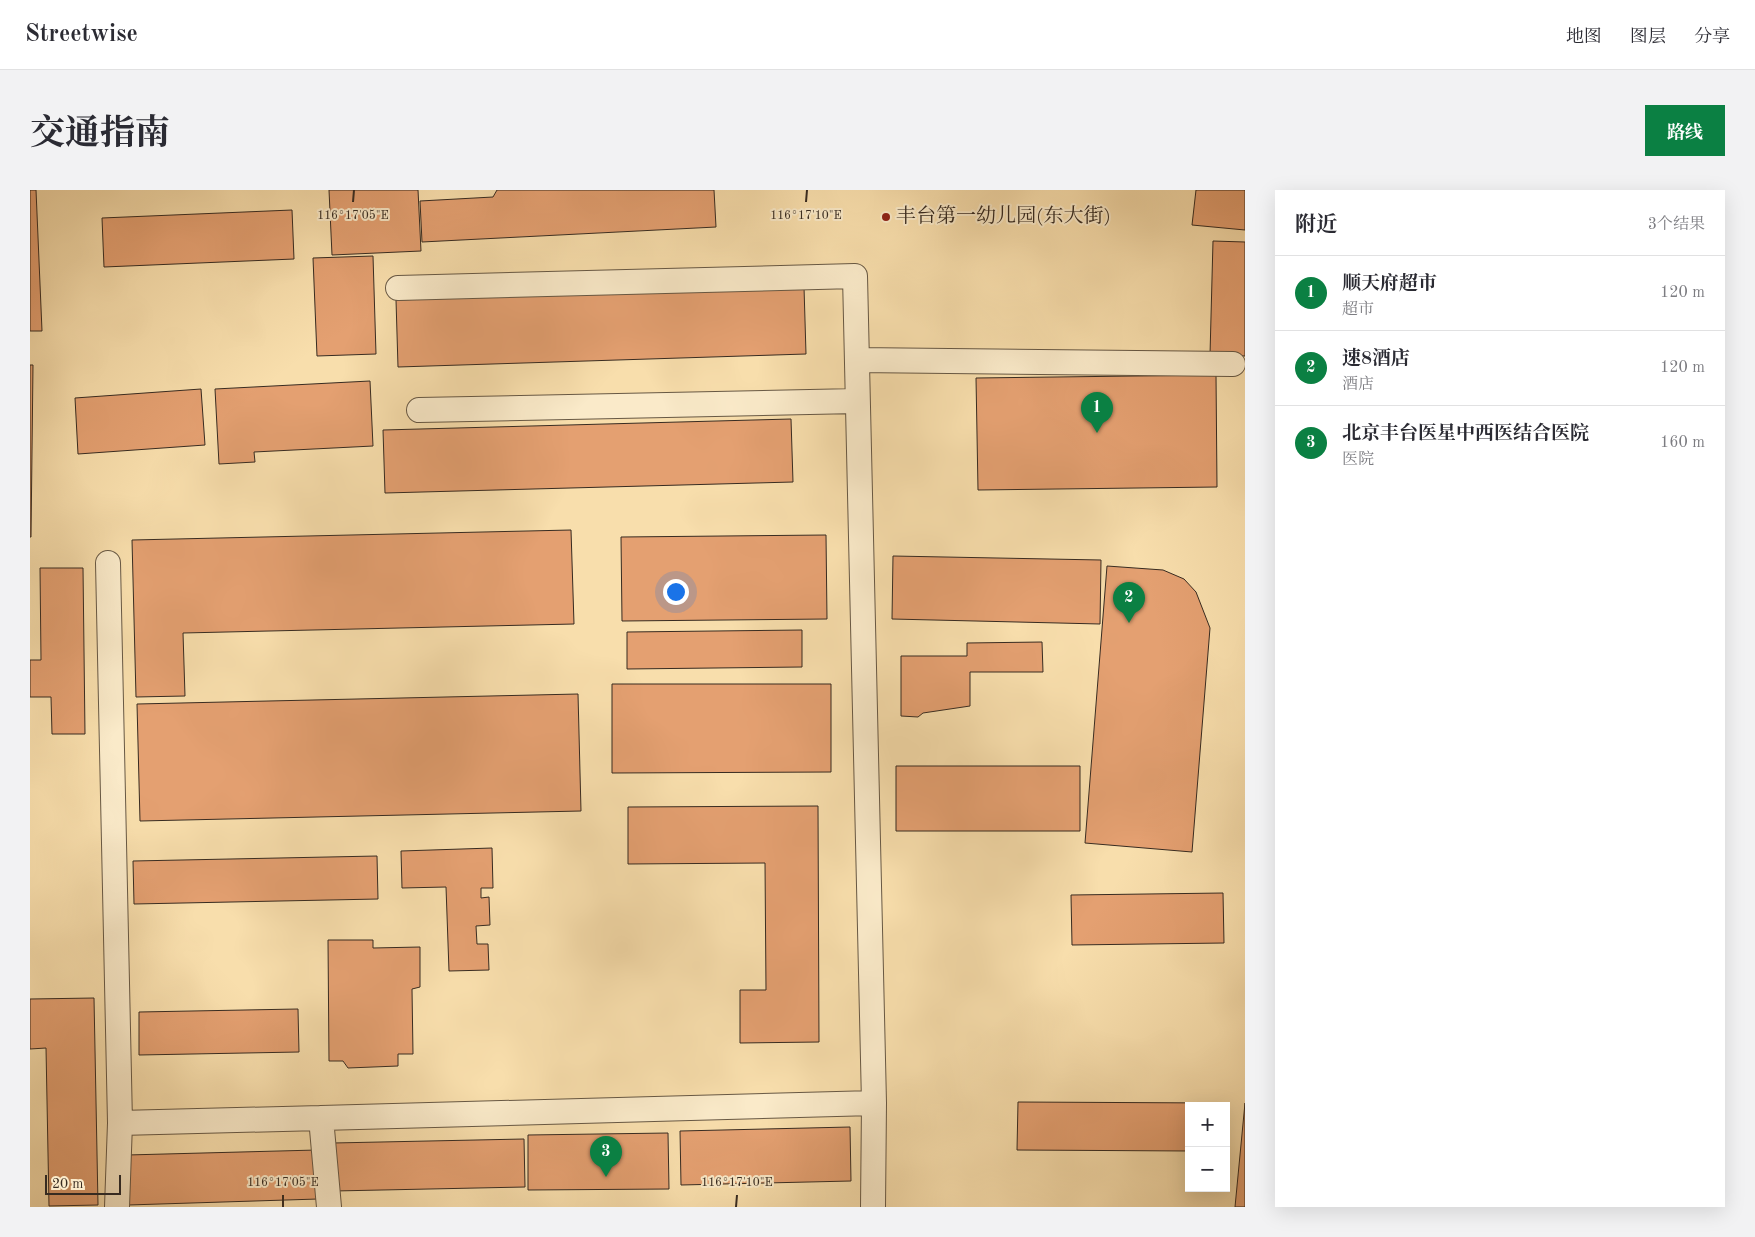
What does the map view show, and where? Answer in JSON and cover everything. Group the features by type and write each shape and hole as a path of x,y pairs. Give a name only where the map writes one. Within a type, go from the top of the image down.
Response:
{"street":[{"path":"398,288 855,276 874,1104 873,1207"},
{"path":"857,360 1233,364"},
{"path":"419,410 857,401"},
{"path":"108,563 120,1123 117,1207"},
{"path":"120,1123 874,1104"},
{"path":"321,1118 329,1207"}],"building":[{"path":"30,190 36,190 42,331 30,331"},
{"path":"329,190 418,190 421,251 332,255"},
{"path":"497,190 714,190 716,227 422,242 420,201 493,197"},
{"path":"1196,190 1245,190 1245,230 1192,225"},
{"path":"292,210 294,259 104,267 102,218"},
{"path":"1213,241 1245,242 1245,356 1210,355"},
{"path":"373,256 376,354 317,356 313,258"},
{"path":"804,287 806,354 398,367 396,300"},
{"path":"30,365 33,365 31,537 30,537"},
{"path":"1216,375 1217,487 978,490 976,378"},
{"path":"370,381 373,446 254,452 255,462 219,464 215,389"},
{"path":"201,389 205,445 78,454 75,398"},
{"path":"791,419 793,482 385,493 383,430"},
{"path":"571,530 574,624 183,633 185,696 136,697 132,540"},
{"path":"826,535 827,619 622,621 621,537"},
{"path":"893,556 1101,560 1100,624 892,619"},
{"path":"1107,566 1163,570 1184,579 1196,592 1210,628 1192,852 1085,843"},
{"path":"40,568 83,568 85,734 52,734 51,697 30,697 30,660 41,660"},
{"path":"802,630 802,667 627,669 627,632"},
{"path":"1042,642 1043,672 970,672 970,706 923,713 918,717 901,716 901,656 967,656 967,643"},
{"path":"612,684 831,684 831,772 612,773"},
{"path":"578,694 581,811 140,821 137,704"},
{"path":"896,766 1080,766 1080,831 896,831"},
{"path":"818,806 819,1042 740,1043 740,990 766,990 765,863 628,864 628,807"},
{"path":"492,848 493,888 481,888 481,898 489,897 490,925 476,926 477,944 488,944 489,970 449,971 446,887 402,888 401,851"},
{"path":"377,856 378,899 134,904 133,861"},
{"path":"1223,893 1224,943 1072,945 1071,895"},
{"path":"328,940 373,940 373,948 420,947 420,987 412,989 413,1054 398,1054 398,1066 348,1068 343,1061 329,1061"},
{"path":"94,998 98,1205 49,1206 46,1048 30,1049 30,999"},
{"path":"298,1009 299,1052 139,1055 139,1012"},
{"path":"1018,1102 1185,1103 1185,1151 1017,1150"},
{"path":"1245,1103 1245,1207 1235,1207"},
{"path":"850,1127 851,1181 681,1185 680,1131"},
{"path":"668,1133 669,1189 528,1190 528,1135"},
{"path":"524,1139 525,1187 334,1191 333,1143"},
{"path":"317,1150 318,1199 128,1205 127,1155"}],"place":[{"name":"丰台第一幼儿园(东大街)","path":"886,217"},
{"name":"顺天府超市","path":"1097,433"},
{"name":"速8酒店","path":"1129,623"},
{"name":"北京丰台医星中西医结合医院","path":"606,1177"}]}
